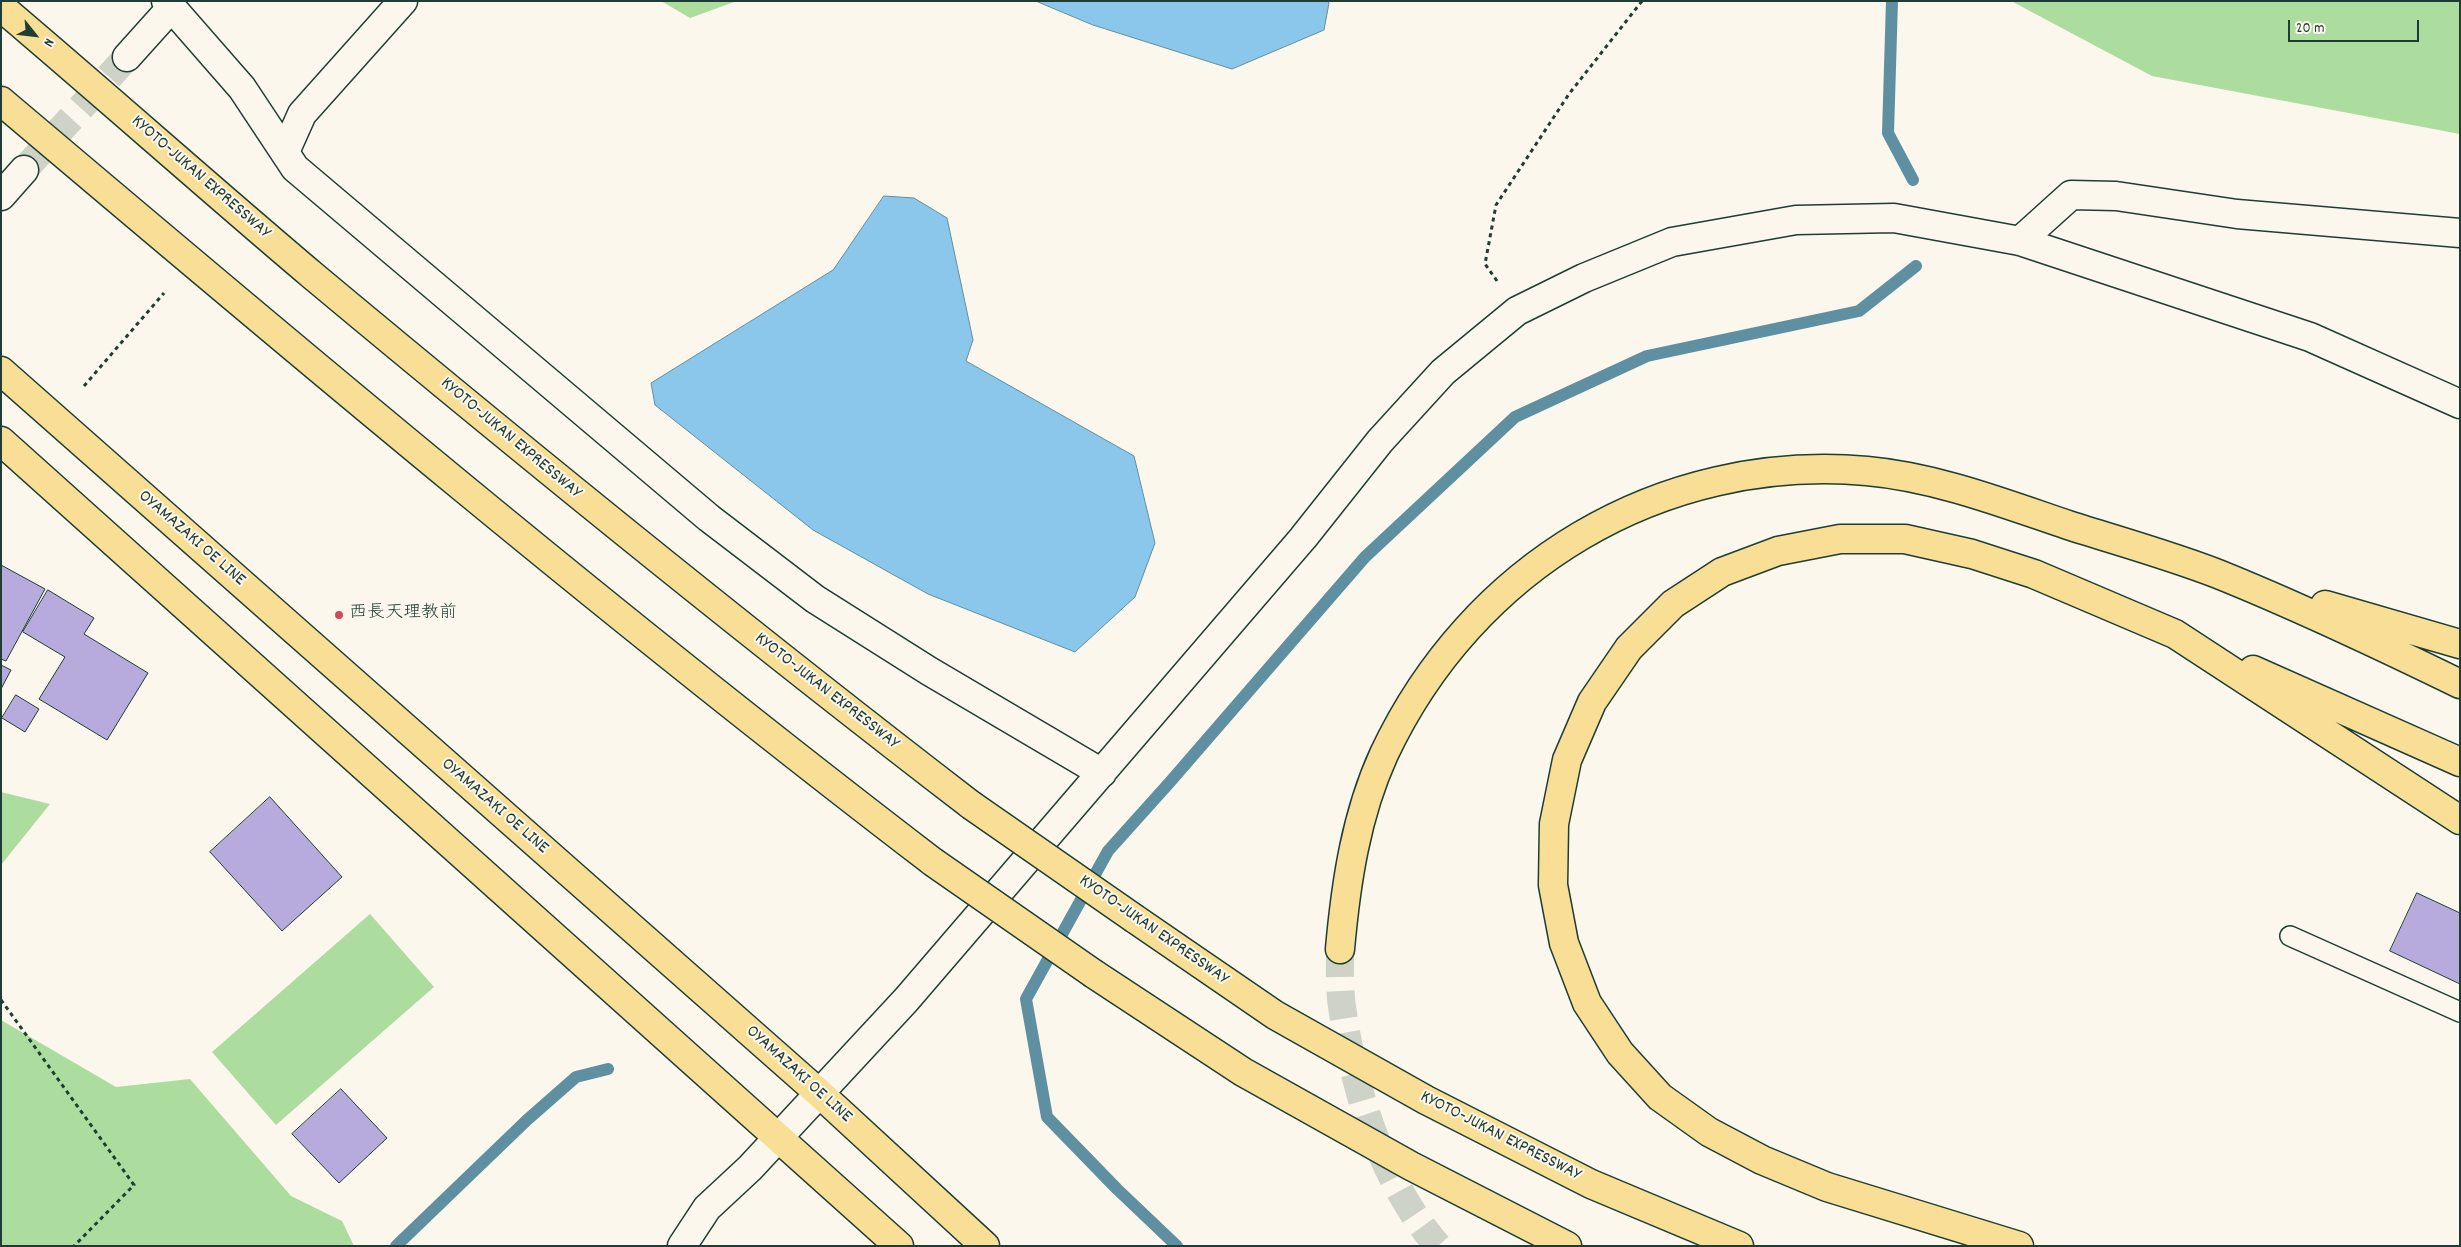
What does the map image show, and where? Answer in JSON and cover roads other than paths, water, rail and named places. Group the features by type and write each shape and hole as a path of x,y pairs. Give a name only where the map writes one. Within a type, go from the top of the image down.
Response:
{"main road":[{"name":"KYOTO-JUKAN EXPRESSWAY","path":"1,7 310,273 578,496 795,670 971,805 1274,1015 1426,1100 1591,1184 1739,1246"},
{"path":"1,101 260,321 545,556 762,730 933,862 1094,974 1243,1072 1410,1166 1567,1246"},
{"name":"OYAMAZAKI OE LINE","path":"1,371 819,1093 985,1246"},
{"path":"1,441 899,1246"},
{"path":"1340,948 1346,882 1360,820 1383,756 1414,698 1454,642 1503,591 1558,550 1621,514 1684,489 1742,476 1810,469 1870,471 1930,482 2001,502 2215,573 2460,644"},
{"path":"2019,1246 1827,1188 1762,1160 1709,1132 1660,1097 1620,1053 1587,1003 1564,943 1553,885 1554,824 1568,760 1592,702 1629,648 1672,604 1722,572 1778,551 1840,539 1905,539 1972,554 2034,574 2175,634 2460,762"},
{"path":"2215,573 2365,638 2460,684"},
{"path":"2175,634 2460,820"}],"street":[{"path":"285,152 302,114 403,1"},
{"path":"126,57 169,4 242,88 295,168 709,518 823,604 929,671 1102,774"},
{"path":"1,196 24,170"},
{"path":"2020,241 2071,195 2116,196 2237,214 2460,233"},
{"path":"682,1246 707,1208 778,1138 906,1000 1303,538 1380,441 1442,372 1517,311 1584,278 1672,242 1796,220 1894,218 2020,241 2310,337 2460,404"}],"lane":[{"path":"2290,936 2460,1012"}],"water":[{"path":"1036,1 1327,1 1329,3 1324,30 1232,69 1093,25"},
{"path":"884,196 914,198 947,218 973,340 966,361 1134,456 1155,543 1135,597 1075,652 928,594 813,530 655,405 651,383 833,270"}],"waterway":[{"path":"1892,1 1888,133 1913,180"},
{"path":"1177,1246 1117,1189 1047,1117 1026,999 1108,851 1365,557 1515,417 1647,356 1859,311 1916,266"},
{"path":"396,1246 527,1120 576,1077 608,1069"}],"tunnel":[{"path":"24,170 127,57"},
{"path":"1340,949 1342,1005 1348,1044 1364,1106 1387,1166 1419,1221 1438,1246"}],"place":[{"name":"西長天理教前","path":"339,615"}]}
